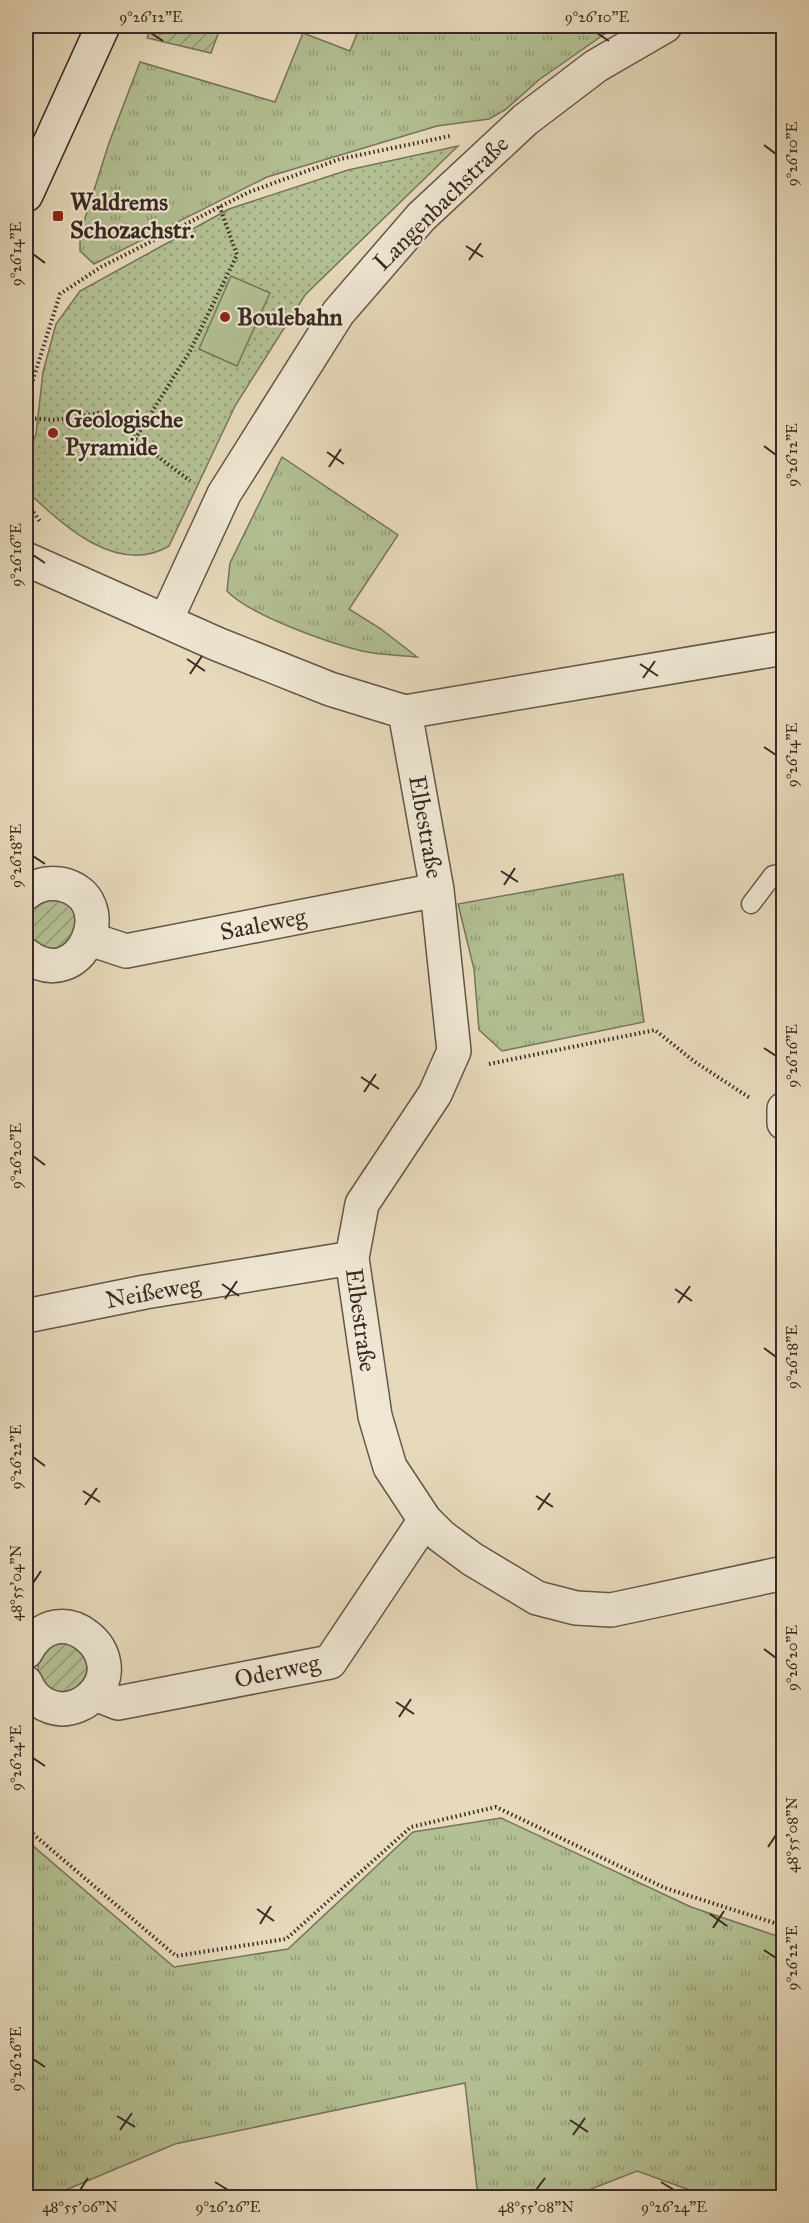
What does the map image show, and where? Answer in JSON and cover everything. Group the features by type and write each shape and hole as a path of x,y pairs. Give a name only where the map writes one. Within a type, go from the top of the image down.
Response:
{"street":[{"path":"26,195 103,26"},
{"name":"Langenbachstraße","path":"165,620 224,494 338,313 421,217 525,120 596,66 665,26"},
{"path":"26,559 217,644 330,689 405,712 783,648"},
{"name":"Elbestraße","path":"405,712 437,890 454,1051 435,1094 362,1204 352,1258 375,1416 390,1467 425,1520 472,1559 537,1598 576,1608 611,1610 783,1573"},
{"path":"26,893 39,885 52,883 65,885 77,891 87,902 92,914 90,939 83,950 64,963 45,964 26,957"},
{"name":"Saaleweg","path":"90,939 126,951 437,890"},
{"path":"783,1109 783,1122"},
{"name":"Neißeweg","path":"26,1316 145,1292 352,1258"},
{"name":"Oderweg","path":"95,1694 118,1703 330,1662 425,1520"},
{"path":"26,1652 39,1634 63,1626 88,1635 98,1646 103,1658 104,1672 95,1694 86,1702 63,1709 39,1701 26,1683"}],"lane":[{"path":"751,904 772,875 783,873"}],"path":[{"path":"26,402 60,294 101,267 219,205 340,159 455,135"},
{"path":"135,439 190,351 237,255 219,205"},
{"path":"26,418 56,420 105,412 117,418 135,439 199,487 224,494"},
{"path":"454,1051 483,1065 655,1030 695,1062 783,1122"},
{"path":"26,1828 176,1956 286,1938 411,1827 496,1807 665,1888 783,1926"}],"green space":[{"path":"151,26 221,26 211,53 147,38"},
{"path":"360,26 616,26 540,79 505,110 489,119 437,126 267,177 94,264 80,251 80,234 109,143 140,62 275,102 303,33 350,51"},
{"path":"458,146 305,295 235,406 169,546 150,554 130,555 111,551 75,532 28,492 26,461 36,434 43,372 56,324 80,291 229,209 348,170"},
{"path":"231,276 270,293 237,366 199,349"},
{"path":"282,457 398,535 349,609 381,629 417,657 369,652 330,642 271,618 238,600 227,591 230,563"},
{"path":"623,874 644,1022 502,1051 479,1030 474,969 458,904"},
{"path":"57,899 70,906 76,914 76,934 70,942 62,948 47,949 34,942 28,934 27,919 34,906 42,900"},
{"path":"58,1643 68,1643 81,1650 88,1663 88,1673 81,1686 68,1693 58,1693 49,1689 42,1682 38,1673 38,1663 42,1654 49,1647"},
{"path":"501,1818 691,1907 783,1938 783,2197 709,2197 637,2171 571,2197 478,2197 465,2083 175,2144 49,2197 26,2197 26,1840 174,1967 288,1949 413,1832"}],"place":[{"name":"Waldrems Schozachstr.","path":"58,216"},
{"name":"Boulebahn","path":"225,317"},
{"name":"Geologische Pyramide","path":"53,433"}]}
